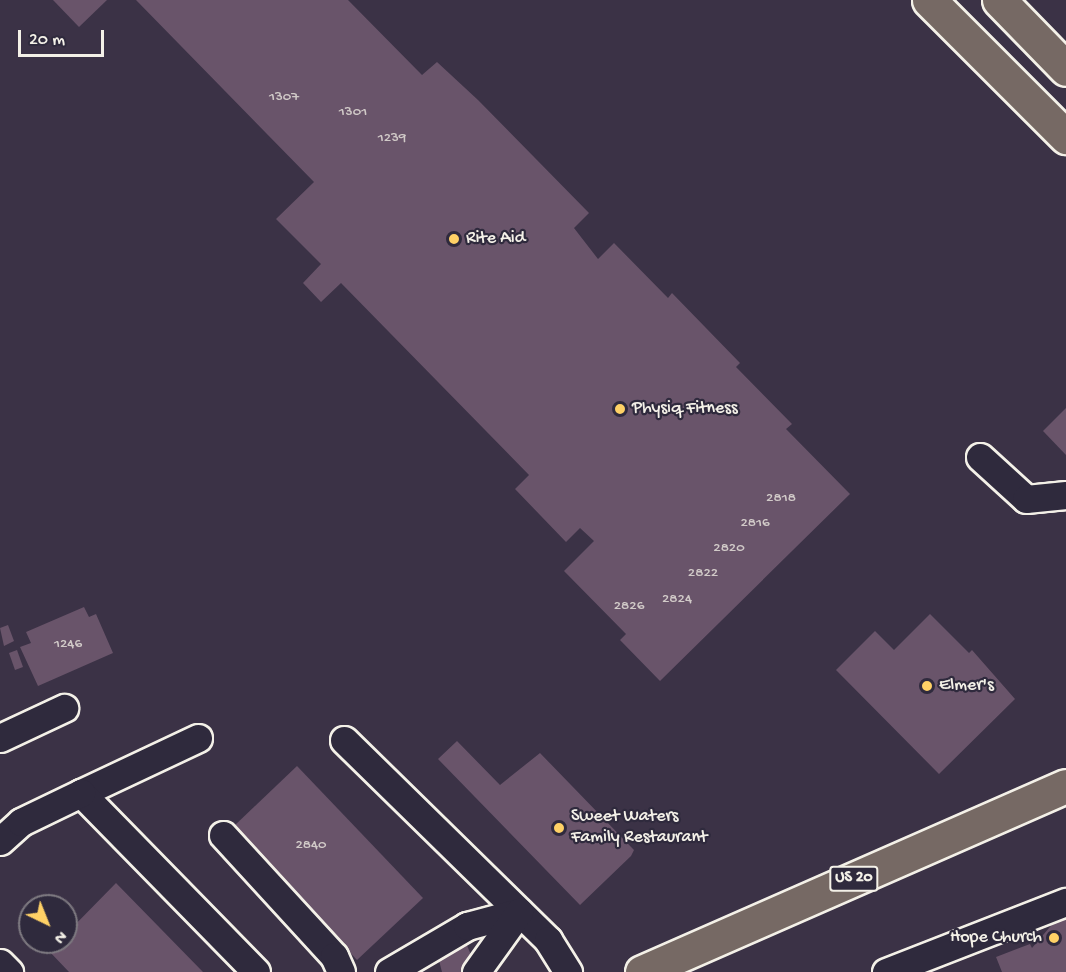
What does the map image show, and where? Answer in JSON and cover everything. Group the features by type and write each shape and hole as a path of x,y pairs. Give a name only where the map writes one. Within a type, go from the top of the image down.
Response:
{"main road":[{"path":"929,0 1065,126"},
{"path":"957,0 1065,126"},
{"path":"999,0 1066,69"},
{"name":"US 20","path":"642,972 1066,786"}],"street":[{"path":"980,458 1026,499 1066,495"},
{"path":"0,738 64,708"},
{"path":"0,841 21,822 198,738"},
{"path":"344,740 548,940 568,972"},
{"path":"81,793 256,972"},
{"path":"224,835 334,956 341,972"},
{"path":"886,972 1066,902"},
{"path":"389,972 467,926 519,912"},
{"path":"476,972 519,912"},
{"path":"0,963 9,972"}],"building":[{"path":"53,0 107,0 79,27"},
{"path":"136,0 348,0 422,75 437,62 478,100 589,213 574,228 598,259 614,243 668,298 672,293 740,363 736,367 792,424 786,429 850,494 660,681 620,640 626,634 564,571 594,541 580,528 566,542 515,489 529,475 341,283 321,302 303,283 321,264 276,219 314,182"},
{"path":"1066,408 1066,455 1043,431"},
{"path":"84,607 89,617 96,614 113,653 38,686 20,647 31,643 26,632"},
{"name":"Elmer's","path":"930,614 969,653 972,650 1015,699 939,774 836,670 875,631 894,650"},
{"path":"8,625 14,641 4,646 0,628"},
{"path":"17,650 23,667 15,670 9,653"},
{"name":"Sweet Waters Family Restaurant","path":"457,741 500,785 540,753 634,850 631,856 580,905 438,759"},
{"path":"297,766 423,898 357,960 233,827"},
{"path":"116,883 203,972 69,972 52,954 78,954 78,922"},
{"name":"Hope Church","path":"1066,908 1066,972 1002,972 996,957 1030,944 1032,948"},
{"path":"466,943 474,962 462,972 442,972 436,949"}],"place":[{"name":"Rite Aid","path":"454,239"},
{"name":"Physiq Fitness","path":"620,409"},
{"name":"Elmer's","path":"927,686"},
{"name":"Sweet Waters Family Restaurant","path":"559,828"},
{"name":"Hope Church","path":"1054,938"}]}
